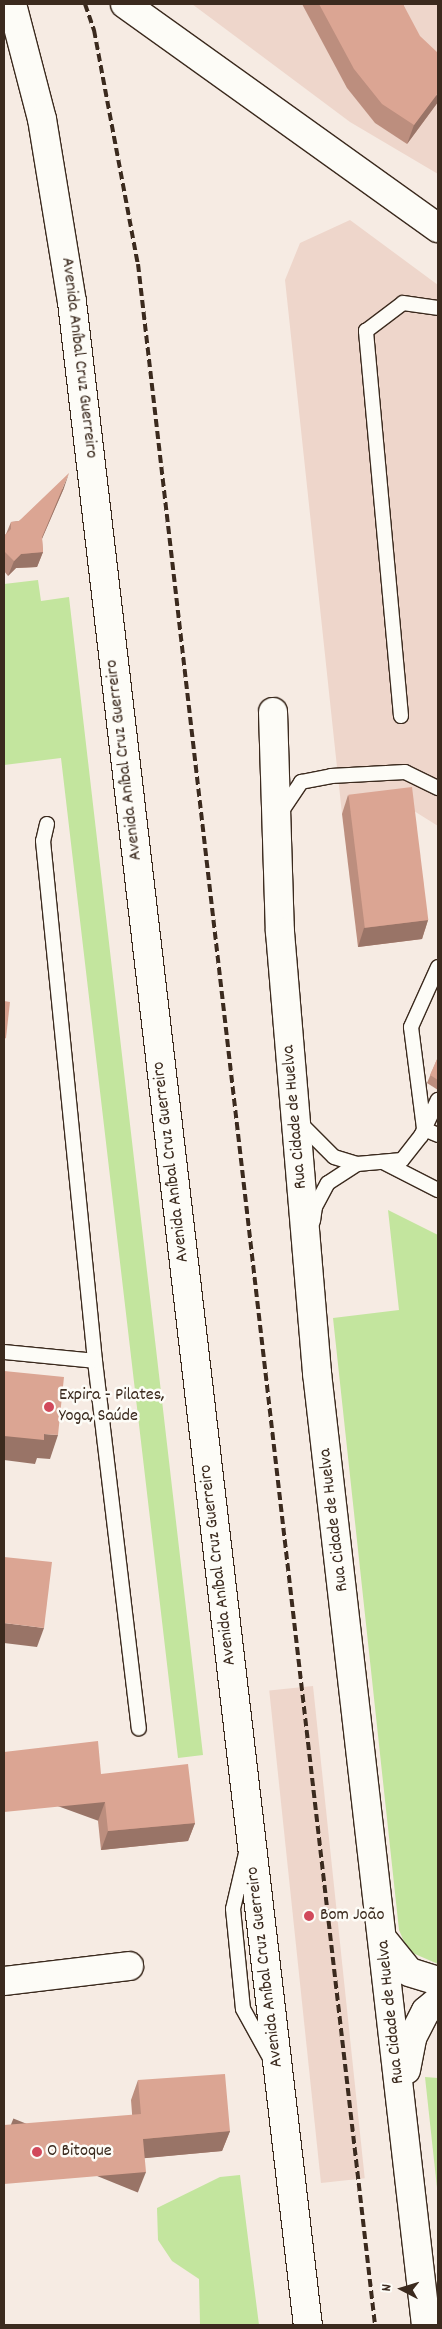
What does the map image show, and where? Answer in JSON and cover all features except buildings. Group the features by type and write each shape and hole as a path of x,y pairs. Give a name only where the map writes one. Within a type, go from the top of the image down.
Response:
{"street":[{"name":"Avenida Aníbal Cruz Guerreiro","path":"12,4 42,119 72,302 308,2325"},
{"path":"124,4 438,228"},
{"name":"Rua Cidade de Huelva","path":"272,712 280,932 317,1373 385,1942 426,2325"},
{"path":"385,1942 409,1972 438,1981"},
{"path":"4,1981 129,1966"},
{"path":"402,2096 412,2038 426,2011 438,2001"}],"lane":[{"path":"401,716 366,331 402,303 438,308"},
{"path":"276,820 300,782 331,776 405,772 438,788"},
{"path":"47,824 43,841 95,1362 139,1728"},
{"path":"424,1129 411,1027 438,967"},
{"path":"296,1119 334,1157 358,1164 402,1160 424,1129 438,1100"},
{"path":"424,1129 438,1135"},
{"path":"382,1162 438,1190"},
{"path":"307,1252 315,1207 328,1184 358,1164"},
{"path":"4,1352 95,1362"}],"shaded area":[{"path":"192,4 438,4 438,174 350,122"},
{"path":"350,220 438,285 438,826 406,806 342,814 285,280 300,243"},
{"path":"313,1686 365,2178 321,2183 269,1691"}],"green space":[{"path":"38,580 41,601 69,597 203,1755 178,1758 61,758 4,765 4,584"},
{"path":"388,1210 438,1235 438,1964 408,1951 399,1930 333,1318 399,1310"},
{"path":"425,2077 438,2078 438,2197"},
{"path":"240,2175 259,2325 200,2325 199,2279 172,2261 158,2240 157,2208 220,2177"}],"railway":[{"path":"85,4 94,30 138,264 375,2325"}],"place":[{"name":"Expira - Pilates, Yoga, Saúde","path":"49,1407"},
{"name":"Bom João","path":"309,1916"},
{"name":"O Bitoque","path":"37,2152"}]}
